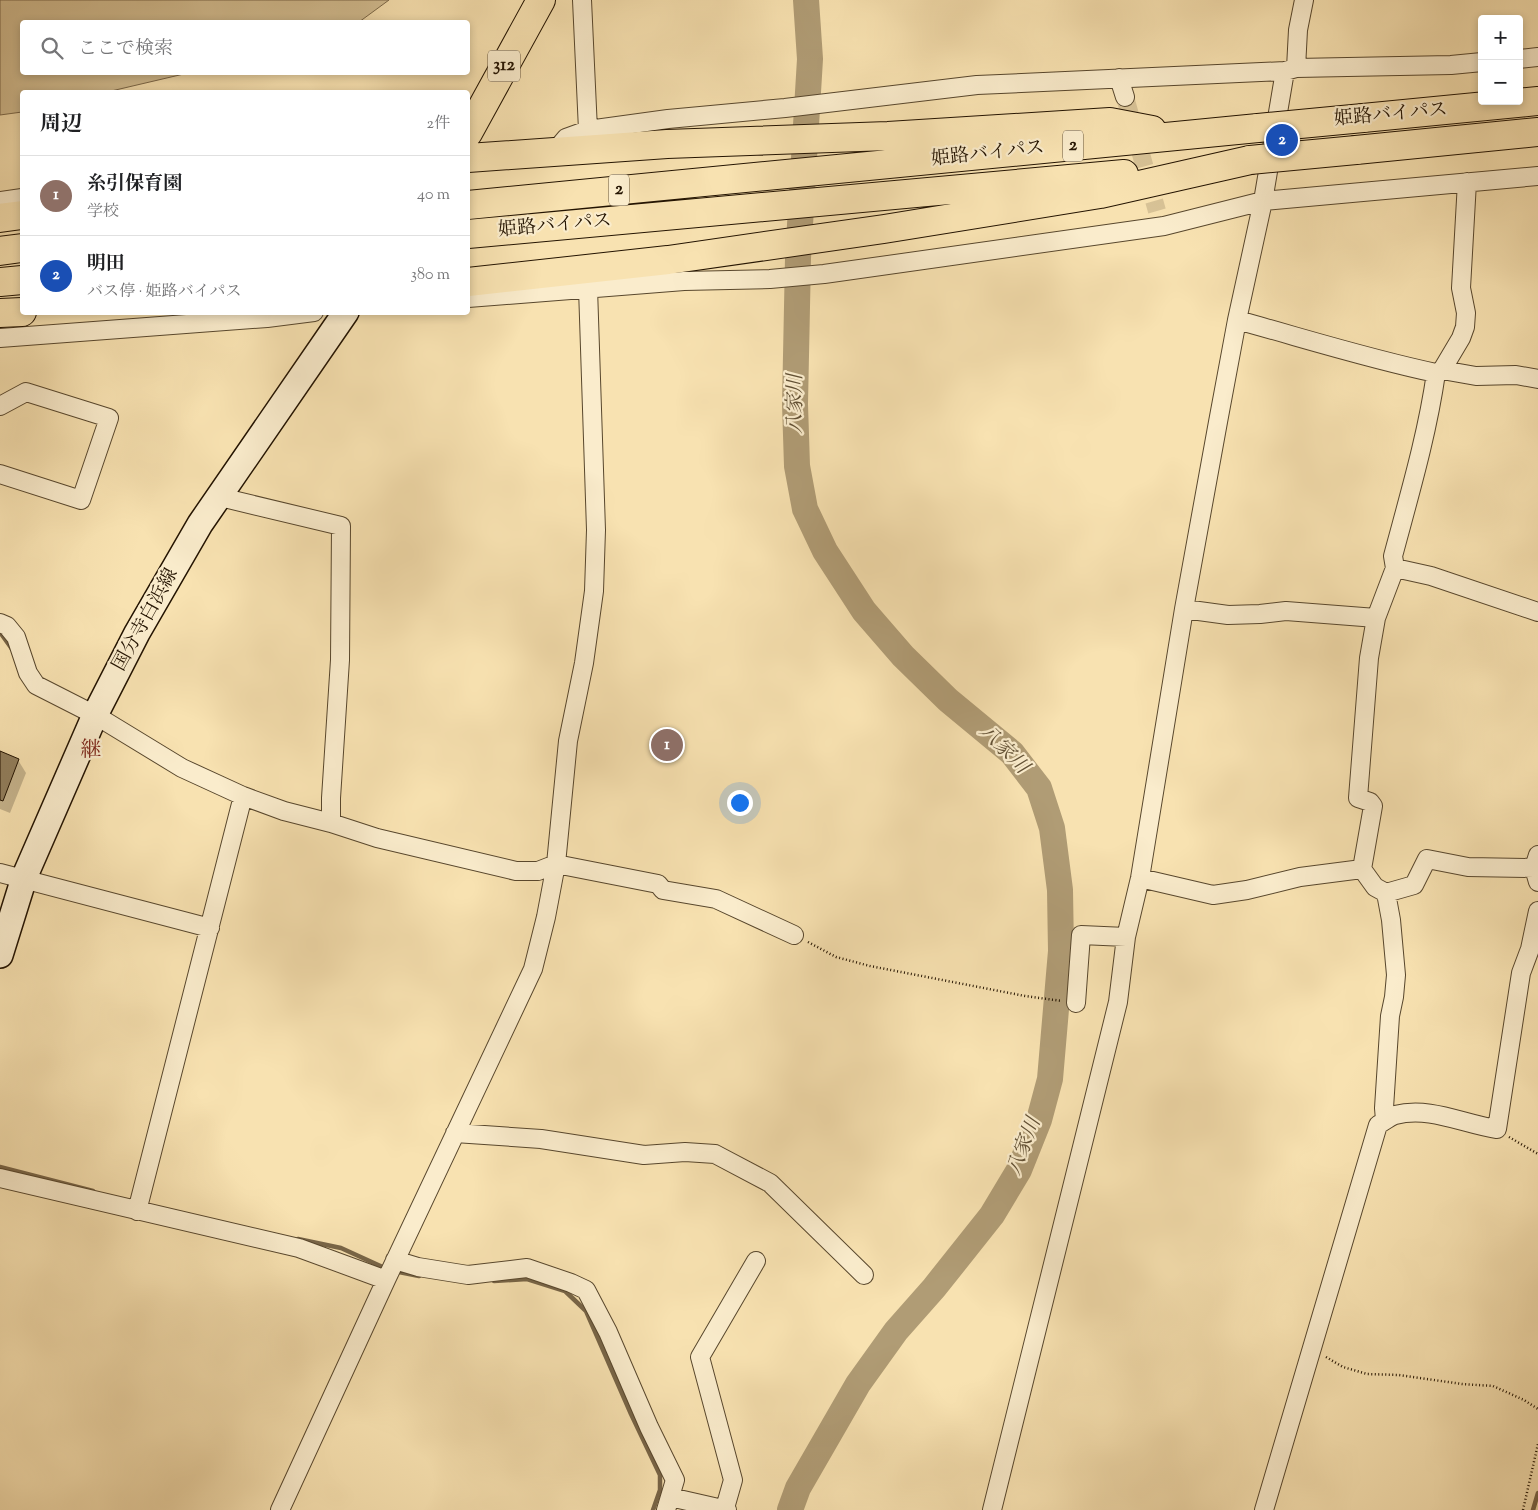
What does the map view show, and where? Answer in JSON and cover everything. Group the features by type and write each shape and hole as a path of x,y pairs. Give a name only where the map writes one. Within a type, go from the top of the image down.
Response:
{"highway":[{"name":"312","path":"470,129 541,0"},
{"name":"姫路バイパス","path":"470,205 771,174 1532,102"},
{"path":"470,158 555,150 888,136 1110,122 1178,136"},
{"name":"姫路バイパス","path":"470,234 1142,172 1533,133"},
{"path":"470,282 668,260 884,229 1100,194 1250,160"},
{"path":"0,218 20,215"},
{"path":"0,251 20,248"},
{"path":"0,282 20,280"},
{"path":"0,314 20,312"}],"main road":[{"name":"国分寺白浜線","path":"0,955 24,878 95,715 137,634 200,524 344,315"}],"street":[{"path":"582,0 588,130"},
{"path":"992,1510 1118,1002 1126,937 1140,878 1184,609 1237,320 1304,0"},
{"path":"1523,59 1538,57"},
{"path":"555,150 566,138 588,130 668,118 827,104 977,85 1290,69 1451,65 1478,62"},
{"path":"1119,78 1125,97"},
{"path":"470,298 684,281 770,279 824,274 1263,201 1538,176"},
{"path":"1362,869 1373,806 1370,802 1358,798 1369,658 1376,618 1395,568 1393,556 1419,459 1439,372 1461,338 1465,327 1466,313 1461,288 1467,182"},
{"path":"0,201 20,198"},
{"path":"280,1510 395,1260 533,969 546,917 556,864 568,741 584,663 594,591 596,530 588,288"},
{"path":"0,338 290,315"},
{"path":"1237,320 1343,351 1439,372 1476,376 1516,375 1538,379"},
{"path":"0,406 26,392 109,418 82,500 0,474"},
{"path":"220,497 341,526 340,660 331,823"},
{"path":"1395,568 1431,576 1538,612"},
{"path":"1184,609 1228,615 1286,611 1376,618"},
{"path":"0,623 8,626 16,637 28,673 36,685 95,715 182,768 243,796 284,811 331,823 377,838 516,871 538,870 556,864 658,884 663,890 716,900 794,935"},
{"path":"138,1211 243,796"},
{"path":"1362,869 1375,887 1386,893 1414,885 1427,859 1468,867 1537,868"},
{"path":"1140,878 1213,895 1247,890 1300,877 1362,869"},
{"path":"0,873 210,928"},
{"path":"1386,893 1391,920 1396,975 1390,1016 1384,1108 1386,1120"},
{"path":"1264,1510 1378,1124 1395,1115 1416,1113 1440,1114 1476,1126 1497,1129 1522,973 1530,950 1538,911"},
{"path":"1076,1003 1081,935 1126,937"},
{"path":"455,1133 541,1139 644,1155 685,1152 715,1154 770,1183 864,1275"},
{"path":"0,1178 299,1248 386,1280"},
{"path":"395,1260 418,1267 468,1275 527,1268 572,1283 586,1290 608,1332 649,1427 675,1480 668,1503 726,1509 733,1480 700,1357 756,1261"}],"path":[{"path":"794,935 836,957 870,966 1025,996 1076,1003"},
{"path":"1497,1129 1538,1154"},
{"path":"1312,1349 1343,1367 1367,1374 1399,1375 1462,1384 1493,1386 1524,1400 1538,1409"},
{"path":"1523,1510 1538,1444"}],"shaded area":[{"path":"0,0 389,0 362,20 20,20 20,75 179,75 116,90 20,90 20,112 0,115"}],"building":[{"path":"0,751 19,759 3,801 0,800"}],"waterway":[{"name":"八家川","path":"790,1510 798,1488 858,1384 896,1331 934,1288 992,1215 1019,1170 1039,1120 1050,1079 1061,951 1060,890 1052,828 1039,788 1012,753 948,700 903,656 864,611 825,551 805,509 797,466 795,404 798,258 810,59 806,0"},
{"path":"0,632 12,649"},
{"path":"0,1167 93,1191"},
{"path":"298,1239 341,1248 387,1269"},
{"path":"394,1271 419,1276"},
{"path":"494,1281 527,1279 565,1291 586,1311 660,1475 660,1490 653,1510"},
{"path":"1533,1510 1538,1493"}],"tunnel":[{"path":"1125,97 1157,211"}],"place":[{"name":"明田","path":"1282,140"},
{"name":"糸引保育園","path":"667,745"}],"district":[{"name":"継","path":"91,751"}]}
